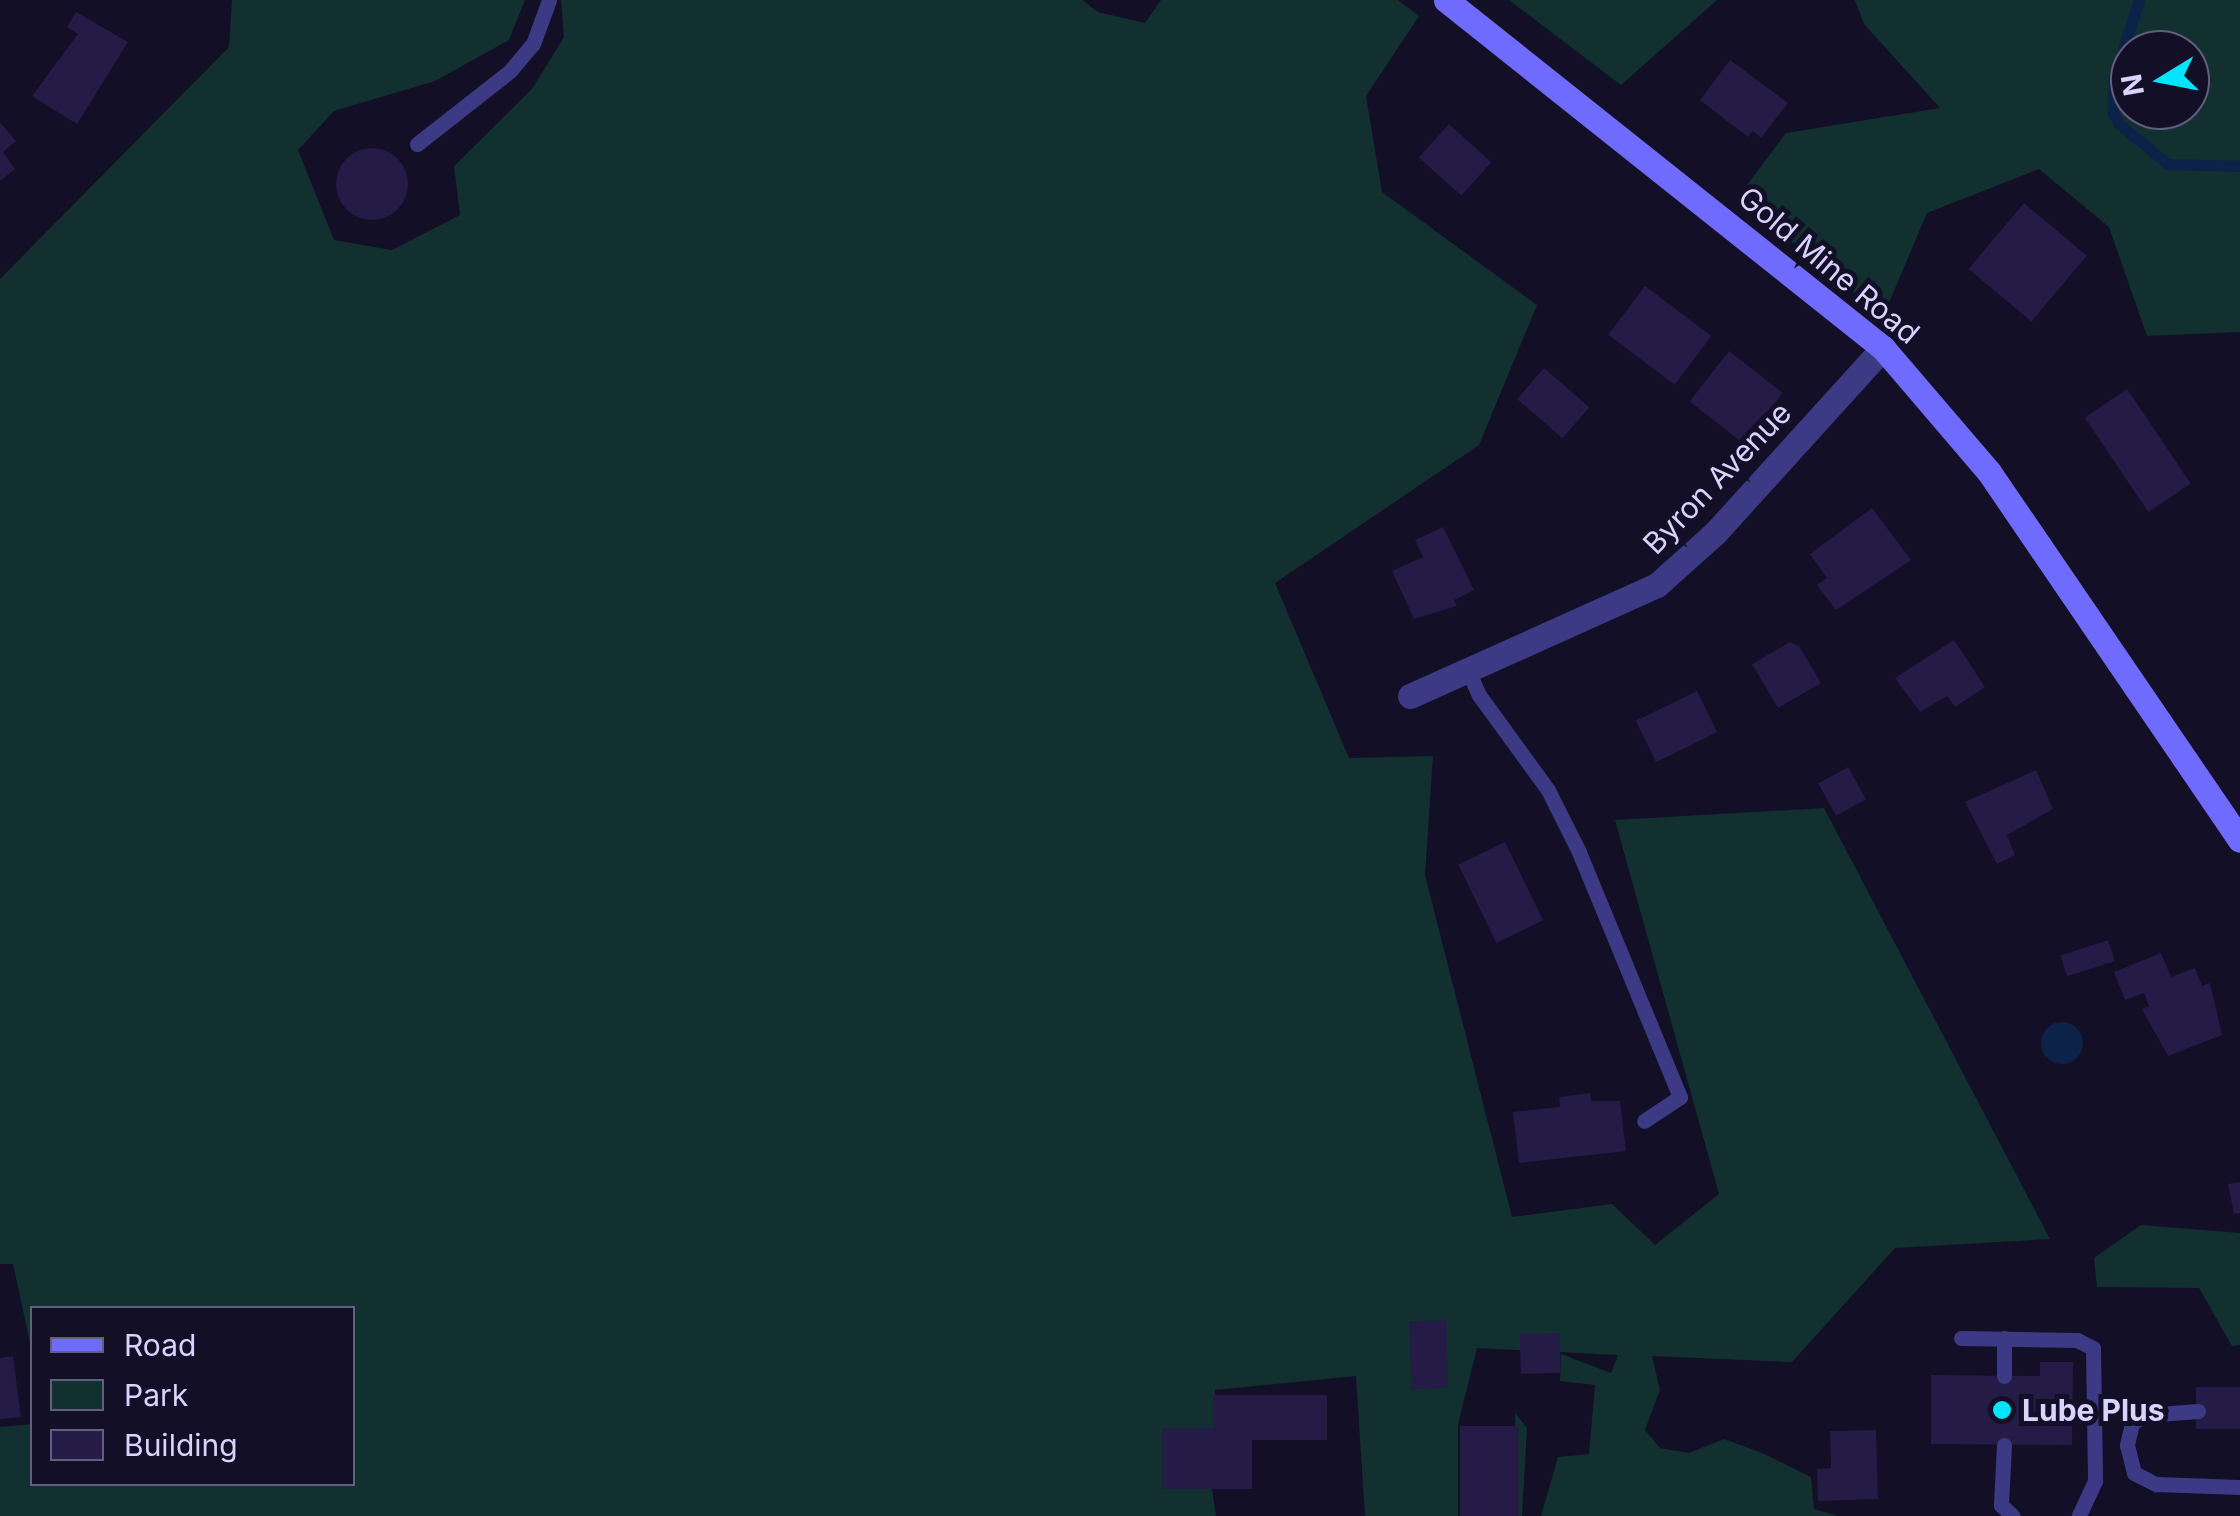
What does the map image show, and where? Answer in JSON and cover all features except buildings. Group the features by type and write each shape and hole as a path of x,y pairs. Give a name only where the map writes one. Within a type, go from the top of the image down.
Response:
{"street":[{"name":"Gold Mine Road","path":"1446,0 1884,348 1989,472 2240,840"},
{"name":"Byron Avenue","path":"1410,696 1656,586 1715,532 1884,348"}],"lane":[{"path":"417,144 510,71 533,44 549,0"},
{"path":"1470,672 1564,821 1680,1097 1644,1120"},
{"path":"1961,1338 2076,1340 2096,1352 2095,1481 2079,1516"},
{"path":"2004,1338 2004,1376"},
{"path":"2198,1411 2145,1415 2128,1435 2129,1461 2143,1480 2240,1486"},
{"path":"2004,1444 2001,1505 2013,1516"}],"green space":[{"path":"232,0 525,0 509,40 435,81 334,111 298,150 334,240 392,250 460,215 454,166 532,89 564,37 561,0 1082,0 1098,12 1145,23 1161,0 1398,0 1419,16 1366,96 1382,192 1537,305 1479,445 1275,583 1349,758 1433,756 1425,875 1512,1217 1612,1204 1655,1245 1719,1194 1615,820 1824,808 2050,1239 1895,1248 1792,1362 1652,1356 1660,1390 1645,1430 1660,1448 1689,1453 1724,1439 1762,1453 1811,1477 1814,1509 1838,1516 1541,1516 1558,1457 1589,1454 1595,1385 1560,1381 1561,1354 1611,1373 1618,1355 1477,1348 1458,1424 1458,1516 1365,1516 1356,1376 1215,1390 1213,1428 1162,1428 1212,1489 1216,1516 0,1516 0,1427 30,1424 30,1486 355,1486 355,1306 30,1306 30,1343 13,1264 0,1264 0,279 229,47"},
{"path":"1509,0 1717,0 1621,85"},
{"path":"1855,0 2240,0 2240,332 2147,336 2109,227 2039,169 1927,213 1883,317 1738,197 1786,133 1940,108 1864,24"},
{"path":"2141,1225 2240,1233 2240,1345 2232,1346 2199,1288 2097,1287 2094,1258"},
{"path":"1515,1413 1527,1428 1522,1516 1517,1516"}],"water":[{"path":"2062,1022 2077,1028 2083,1043 2077,1058 2062,1064 2047,1058 2041,1043 2047,1028"}],"waterway":[{"path":"2139,0 2114,77 2113,113 2119,124 2168,164 2240,166"}],"place":[{"name":"Lube Plus","path":"2002,1410"}]}
